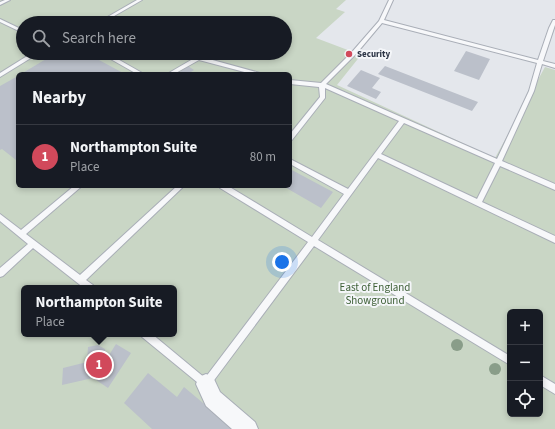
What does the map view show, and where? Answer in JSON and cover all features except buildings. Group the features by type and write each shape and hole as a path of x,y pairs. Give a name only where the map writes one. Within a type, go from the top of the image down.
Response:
{"street":[{"path":"206,384 213,399 248,429"}],"lane":[{"path":"0,3 8,0"},
{"path":"111,16 140,0"},
{"path":"292,136 323,97 322,85 354,53 381,21 391,0"},
{"path":"0,20 16,28"},
{"path":"381,21 555,66"},
{"path":"478,203 532,91 537,69 551,28 555,21"},
{"path":"0,75 25,60"},
{"path":"116,60 137,72"},
{"path":"174,72 194,60"},
{"path":"206,60 250,72"},
{"path":"292,82 322,85 555,187"},
{"path":"150,337 206,384 314,242 403,120"},
{"path":"378,155 555,240"},
{"path":"292,162 349,193"},
{"path":"20,234 77,188"},
{"path":"80,280 178,188"},
{"path":"225,188 507,359"},
{"path":"0,217 86,285"},
{"path":"0,273 33,244"},
{"path":"542,381 555,389"}],"green space":[{"name":"East of England Showground","path":"0,0 346,0 336,9 345,12 316,38 361,55 337,85 495,158 545,67 555,70 555,429 0,429"}],"place":[{"name":"Security","path":"349,54"},
{"name":"Northampton Suite","path":"99,365"}]}
